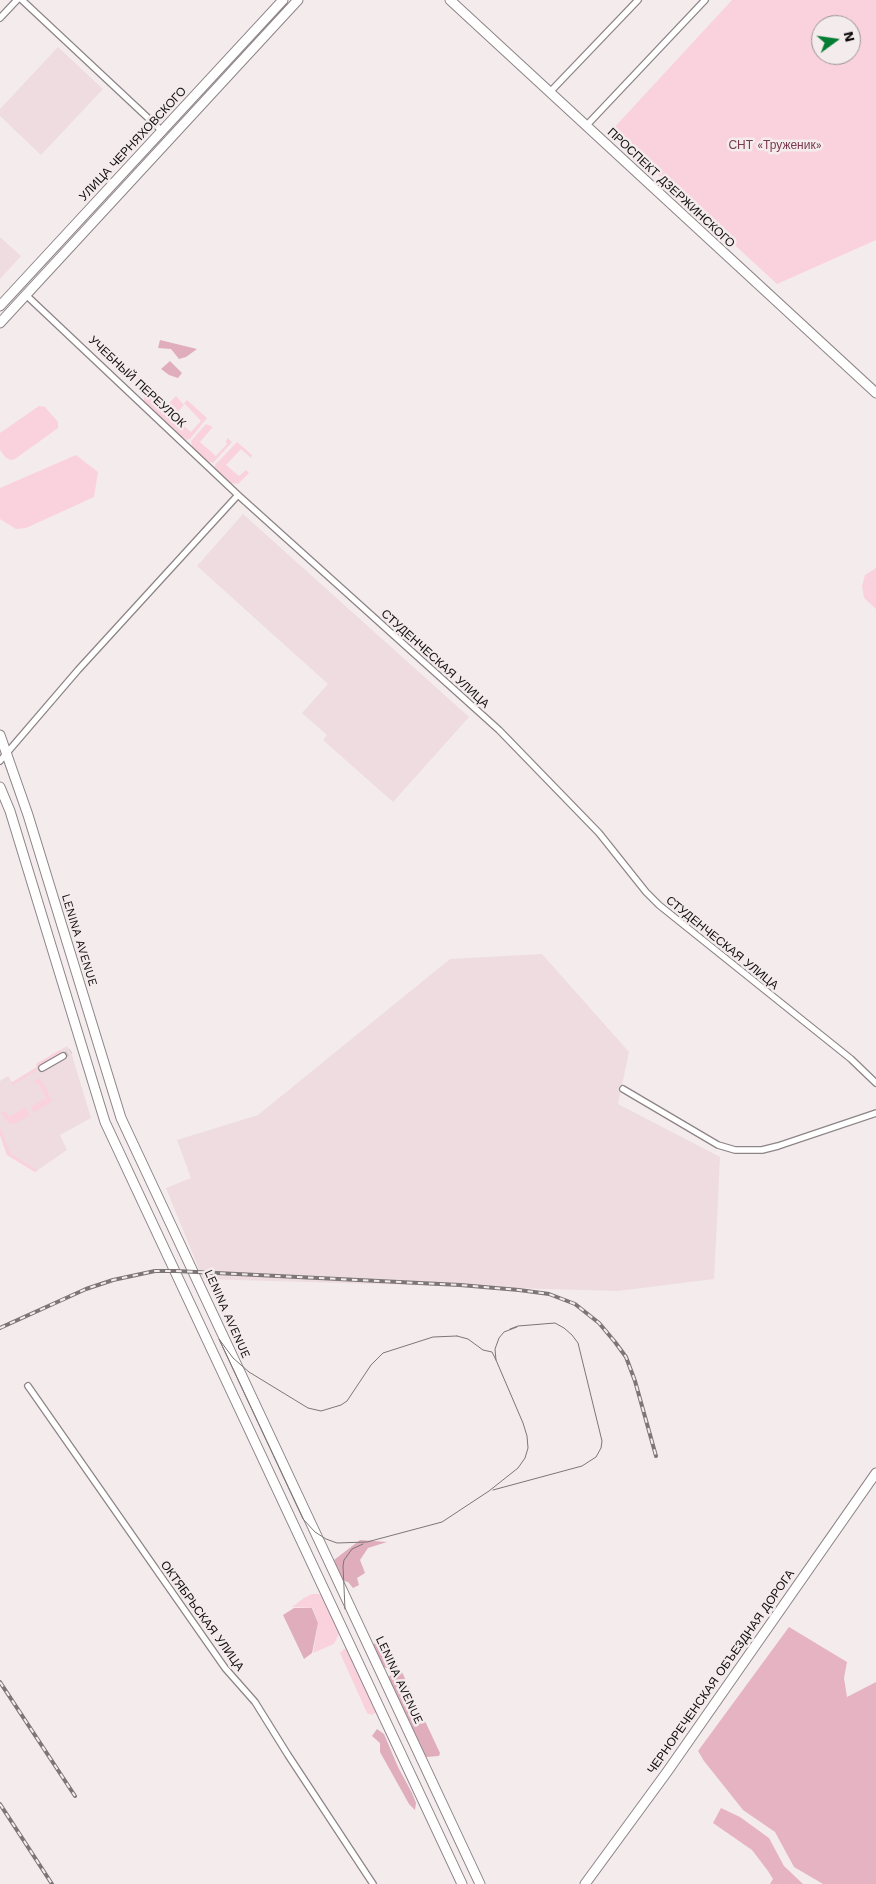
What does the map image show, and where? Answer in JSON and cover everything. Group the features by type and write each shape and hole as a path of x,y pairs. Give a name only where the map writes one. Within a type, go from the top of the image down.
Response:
{"main road":[{"name":"УЛИЦА ЧЕРНЯХОВСКОГО","path":"0,306 284,0"},
{"path":"0,323 298,0"},
{"name":"ПРОСПЕКТ ДЗЕРЖИНСКОГО","path":"450,0 876,393"},
{"name":"УЧЕБНЫЙ ПЕРЕУЛОК","path":"18,286 26,294"},
{"name":"LENINA AVENUE","path":"0,735 28,815 121,1118 480,1884"},
{"path":"0,788 10,811 97,1098 106,1122 462,1884"},
{"name":"ЧЕРНОРЕЧЕНСКАЯ ОБЪЕЗДНАЯ ДОРОГА","path":"585,1884 667,1772 876,1473"}],"street":[{"path":"0,18 17,0"},
{"path":"22,0 162,131"},
{"path":"550,92 638,0"},
{"path":"586,126 704,0"},
{"name":"УЧЕБНЫЙ ПЕРЕУЛОК","path":"26,294 238,495"},
{"path":"0,761 78,670 238,495"},
{"name":"СТУДЕНЧЕСКАЯ УЛИЦА","path":"238,495 499,730 599,833 646,892 659,905 851,1060 876,1083"},
{"path":"42,1068 63,1056"},
{"path":"624,1089 718,1145 735,1150 762,1150 778,1146 876,1112"},
{"name":"ОКТЯБРЬСКАЯ УЛИЦА","path":"28,1386 225,1668 255,1702 373,1884"}],"shaded area":[{"path":"58,47 103,89 41,155 0,116 0,109"},
{"path":"0,237 21,256 0,279"},
{"path":"160,340 197,349 186,357 179,359 171,349 158,348"},
{"path":"170,361 182,373 178,378 169,375 161,369"},
{"path":"243,514 469,717 393,802 323,740 327,735 302,713 328,684 197,566"},
{"path":"542,954 629,1052 618,1104 720,1157 714,1279 618,1291 203,1279 166,1188 191,1178 177,1140 258,1115 450,959"},
{"path":"67,1046 71,1052 91,1118 60,1135 67,1150 35,1172 7,1155 0,1135 0,1081 8,1076 12,1082 37,1067 36,1064"},
{"path":"360,1540 387,1542 368,1548 360,1560 365,1573 357,1578 359,1585 353,1588 348,1582 341,1580 334,1560"},
{"path":"294,1608 312,1608 318,1623 312,1653 304,1659 283,1615"},
{"path":"789,1627 847,1662 844,1678 847,1697 876,1682 876,1884 823,1884 794,1867 775,1832 743,1810 698,1751"},
{"path":"379,1643 390,1665 388,1668 382,1667 372,1644"},
{"path":"401,1670 440,1753 439,1756 426,1757 388,1677"},
{"path":"377,1729 384,1734 398,1767 412,1793 416,1803 415,1810 409,1804 380,1752 380,1743 372,1736"},
{"path":"721,1808 740,1817 769,1838 784,1866 803,1884 770,1884 773,1879 752,1850 713,1823"}],"green space":[{"name":"СНТ «Труженик»","path":"732,0 876,0 876,240 777,284 611,131"},
{"path":"139,376 144,384 150,388 149,392 166,406 176,396 184,405 173,417 191,432 201,421 184,403 187,400 207,418 190,439 186,440 171,429 144,404 144,396 135,381"},
{"path":"39,406 45,407 58,422 58,428 15,459 6,458 0,450 0,433"},
{"path":"206,424 213,427 200,442 216,456 227,444 228,438 232,442 213,463 205,460 192,447 191,441"},
{"path":"237,442 252,455 251,458 241,449 226,465 239,476 246,470 249,473 238,484 230,483 215,469 215,465"},
{"path":"76,455 98,472 94,497 26,528 16,529 0,519 0,488"},
{"path":"876,568 876,609 864,598 862,586 865,575"},
{"path":"60,1050 63,1054 13,1085 11,1083 37,1067 36,1064"},
{"path":"38,1079 43,1082 52,1101 34,1113 31,1107 46,1098 39,1084 37,1085 34,1080"},
{"path":"26,1107 30,1115 15,1124 9,1123 1,1113 5,1111 9,1117"},
{"path":"0,1127 10,1153 38,1171 35,1172 7,1155 0,1135"},
{"path":"312,1594 321,1594 339,1634 334,1644 313,1653 318,1623 313,1608 292,1607"},
{"path":"349,1648 378,1709 376,1713 371,1715 367,1713 340,1653 344,1649"}],"tunnel":[{"path":"63,1056 71,1051"}],"tram line":[{"path":"493,1490 582,1466 596,1457 601,1448 602,1441 578,1343 572,1335 555,1323 518,1326 510,1329"},
{"path":"496,1360 495,1349 499,1338 504,1332 517,1327"},
{"path":"457,1336 468,1339 483,1350 492,1352 496,1360 527,1436 528,1448 525,1458 518,1468 489,1491 442,1522 367,1542 337,1543 315,1532 303,1519 219,1339 233,1358 249,1372 308,1408 321,1411 341,1405 347,1401 371,1365 383,1353 433,1337 457,1336"},
{"path":"345,1609 344,1560 352,1549 363,1544"}],"railway":[{"path":"0,1328 86,1289 113,1280 155,1271 460,1285 549,1294 575,1304 599,1323 626,1357 635,1381 656,1456"},
{"path":"0,1682 75,1796"},
{"path":"0,1804 52,1884"}]}
